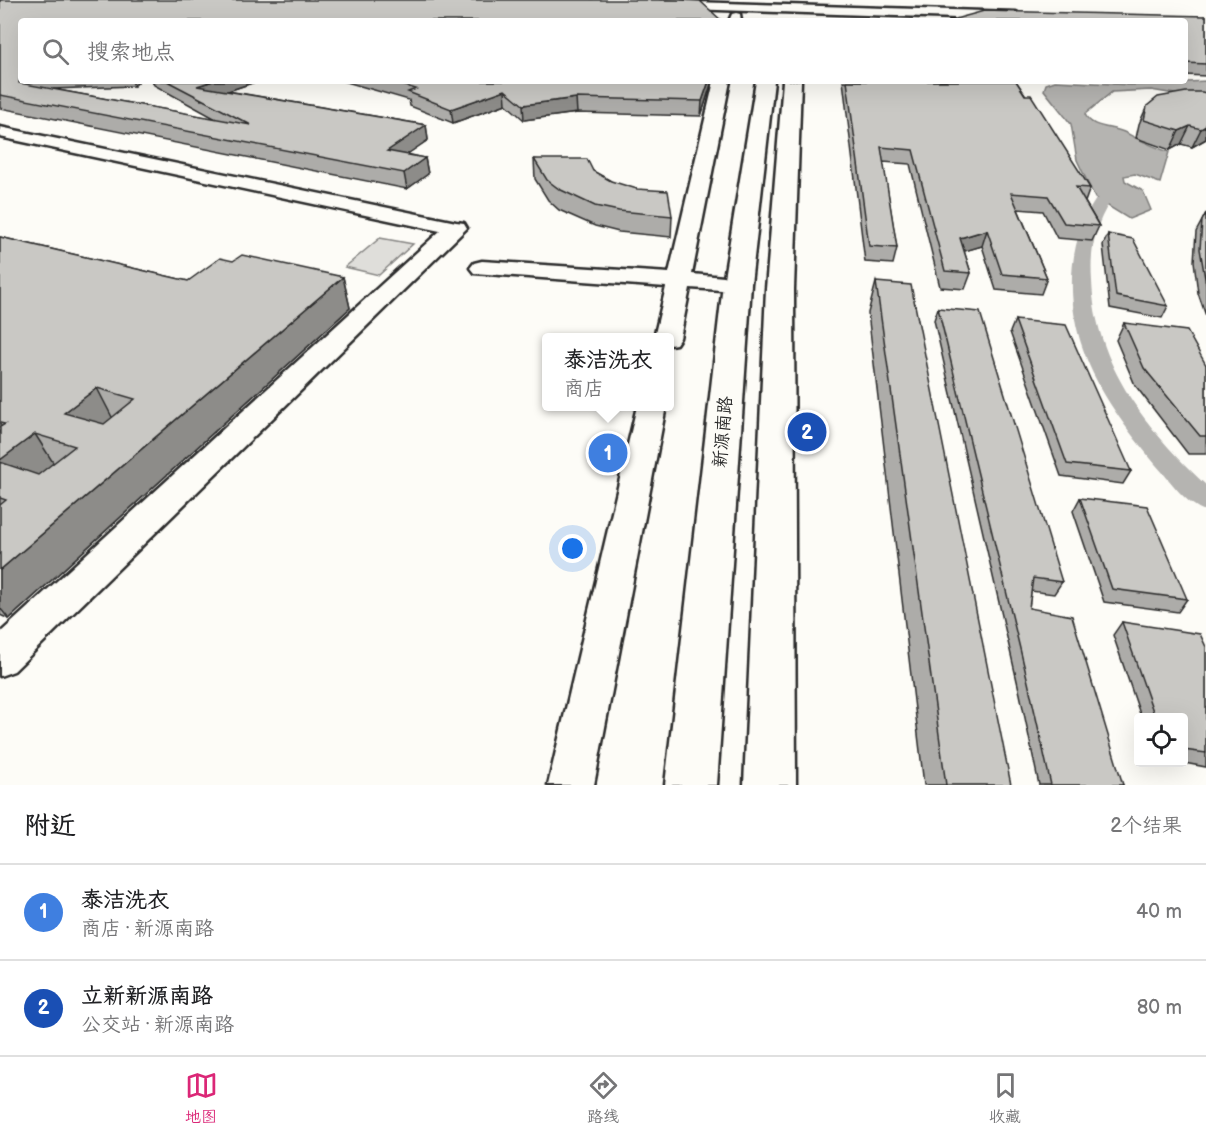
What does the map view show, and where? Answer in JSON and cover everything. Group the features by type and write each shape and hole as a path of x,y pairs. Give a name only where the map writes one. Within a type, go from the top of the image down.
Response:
{"main road":[{"path":"712,5 756,0"},
{"path":"649,3 712,5 773,11 851,10 1028,15"},
{"name":"新源南路","path":"691,785 737,284 765,84"},
{"path":"770,785 780,289 792,84"}],"street":[{"path":"668,333 721,84"},
{"path":"0,132 456,228 0,658"},
{"path":"482,268 737,284"},
{"path":"571,785 651,411"}],"shaded area":[{"path":"1206,81 1206,99 1151,90 1112,92 1085,114 1097,125 1121,131 1169,152 1160,183 1135,174 1124,176 1125,181 1143,191 1151,210 1129,219 1095,198 1077,160 1071,124 1044,90 1046,84 1188,84 1188,82"},
{"path":"380,238 413,244 379,275 345,267"}],"building":[{"path":"0,0 681,0 700,1 719,18 18,18 18,84 251,125 173,84 203,84 197,86 426,125 387,151 425,158 404,173 0,95"},
{"path":"984,11 1206,16 1206,64 1188,63 1188,18 959,18"},
{"path":"399,84 708,84 702,101 576,98 523,105 505,90 451,109 408,92 416,89"},
{"path":"847,84 1018,84 1025,95 1031,95 1090,188 1076,187 1099,226 1064,223 1048,196 1011,193 1047,278 1002,274 987,230 960,238 971,273 945,271 913,150 881,147 897,248 869,246"},
{"path":"1186,92 1206,93 1206,126 1201,129 1190,126 1179,131 1144,120 1147,106 1158,97"},
{"path":"534,159 587,159 593,171 611,181 637,189 668,191 672,216 619,211 595,206 559,189 547,180"},
{"path":"1206,213 1206,284 1200,249 1202,221"},
{"path":"1108,234 1133,239 1168,306 1116,296"},
{"path":"0,237 188,281 220,258 233,261 242,255 343,277 0,570 0,505 6,500 0,498 0,462 38,475 75,446 35,434 0,460 0,427 5,424 0,423","holes":["97,388 135,399 104,424 64,413"]},
{"path":"876,282 911,285 1011,785 946,785"},
{"path":"938,308 980,312 1062,582 1033,578 1029,608 1072,616 1123,785 1051,785"},
{"path":"1015,320 1066,325 1131,471 1067,464"},
{"path":"1124,323 1187,331 1206,365 1206,436 1200,436 1144,368"},
{"path":"1080,498 1147,506 1187,599 1112,589"},
{"path":"1122,622 1200,634 1206,647 1206,753 1188,751 1188,713 1154,713"}],"waterway":[{"path":"1102,202 1089,228 1082,265 1087,327 1096,356 1118,396 1144,433 1174,469 1206,501"}],"place":[{"name":"立新新源南路","path":"807,432"},
{"name":"泰洁洗衣","path":"608,453"}]}
